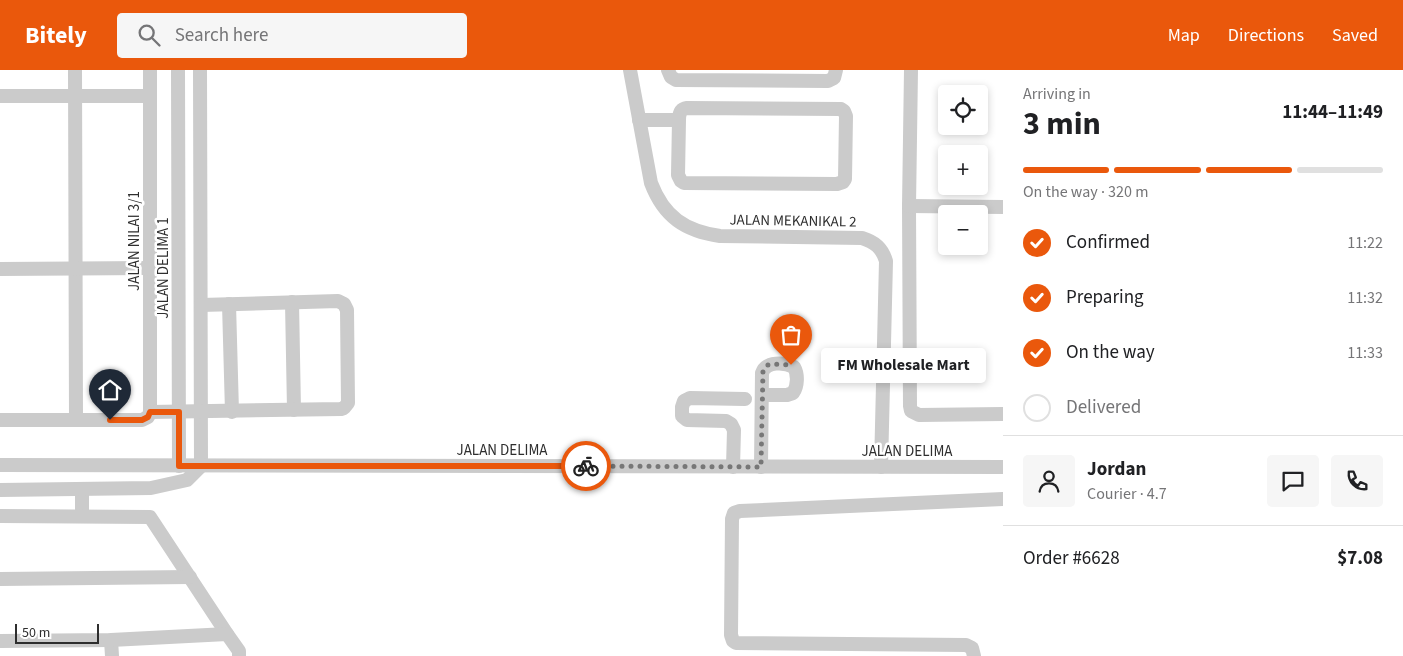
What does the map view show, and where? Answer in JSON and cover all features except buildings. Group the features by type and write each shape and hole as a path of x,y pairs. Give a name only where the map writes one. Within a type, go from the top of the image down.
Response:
{"street":[{"path":"76,70 76,420"},
{"name":"JALAN NILAI 3/1","path":"150,70 150,412"},
{"name":"JALAN DELIMA 1","path":"178,70 179,466"},
{"path":"0,490 151,488 187,480 201,466 200,70"},
{"name":"JALAN MEKANIKAL 2","path":"630,70 651,183 655,194 671,215 690,229 704,234 720,236 862,238 870,240 880,248 886,261 881,467"},
{"path":"668,70 671,77 676,80 828,80 834,78 836,70"},
{"path":"911,70 909,206 911,411 918,415 1003,414"},
{"path":"0,96 150,96"},
{"path":"684,108 841,109 846,116 845,179 837,184 684,183 678,175 678,120 679,113 684,108"},
{"path":"639,120 678,120"},
{"path":"909,206 1003,207"},
{"path":"0,269 150,268"},
{"path":"0,420 142,420 148,417 150,412 341,409 348,403 347,310 344,304 338,301 200,304"},
{"path":"292,302 294,410"},
{"path":"229,304 232,412"},
{"path":"761,467 762,395"},
{"path":"733,467 734,430 731,424 726,421 687,420 682,416 682,407 684,401 690,398 745,399"},
{"name":"JALAN DELIMA","path":"0,465 1003,467"},
{"path":"82,489 82,516"},
{"path":"974,656 972,648 966,646 736,643 731,635 732,519 734,514 740,511 1003,499"},
{"path":"0,516 150,517 239,651 239,656"},
{"path":"0,579 190,577"},
{"path":"0,641 111,640 227,634"},
{"path":"111,640 112,656"}],"way so far":[{"path":"586,466 761,467 762,373 765,367 771,364 791,365"}],"place":[{"name":"FM Wholesale Mart","path":"791,365"}],"route":[{"path":"110,420 142,420 148,417 150,412 179,412 179,466 586,466"}]}
